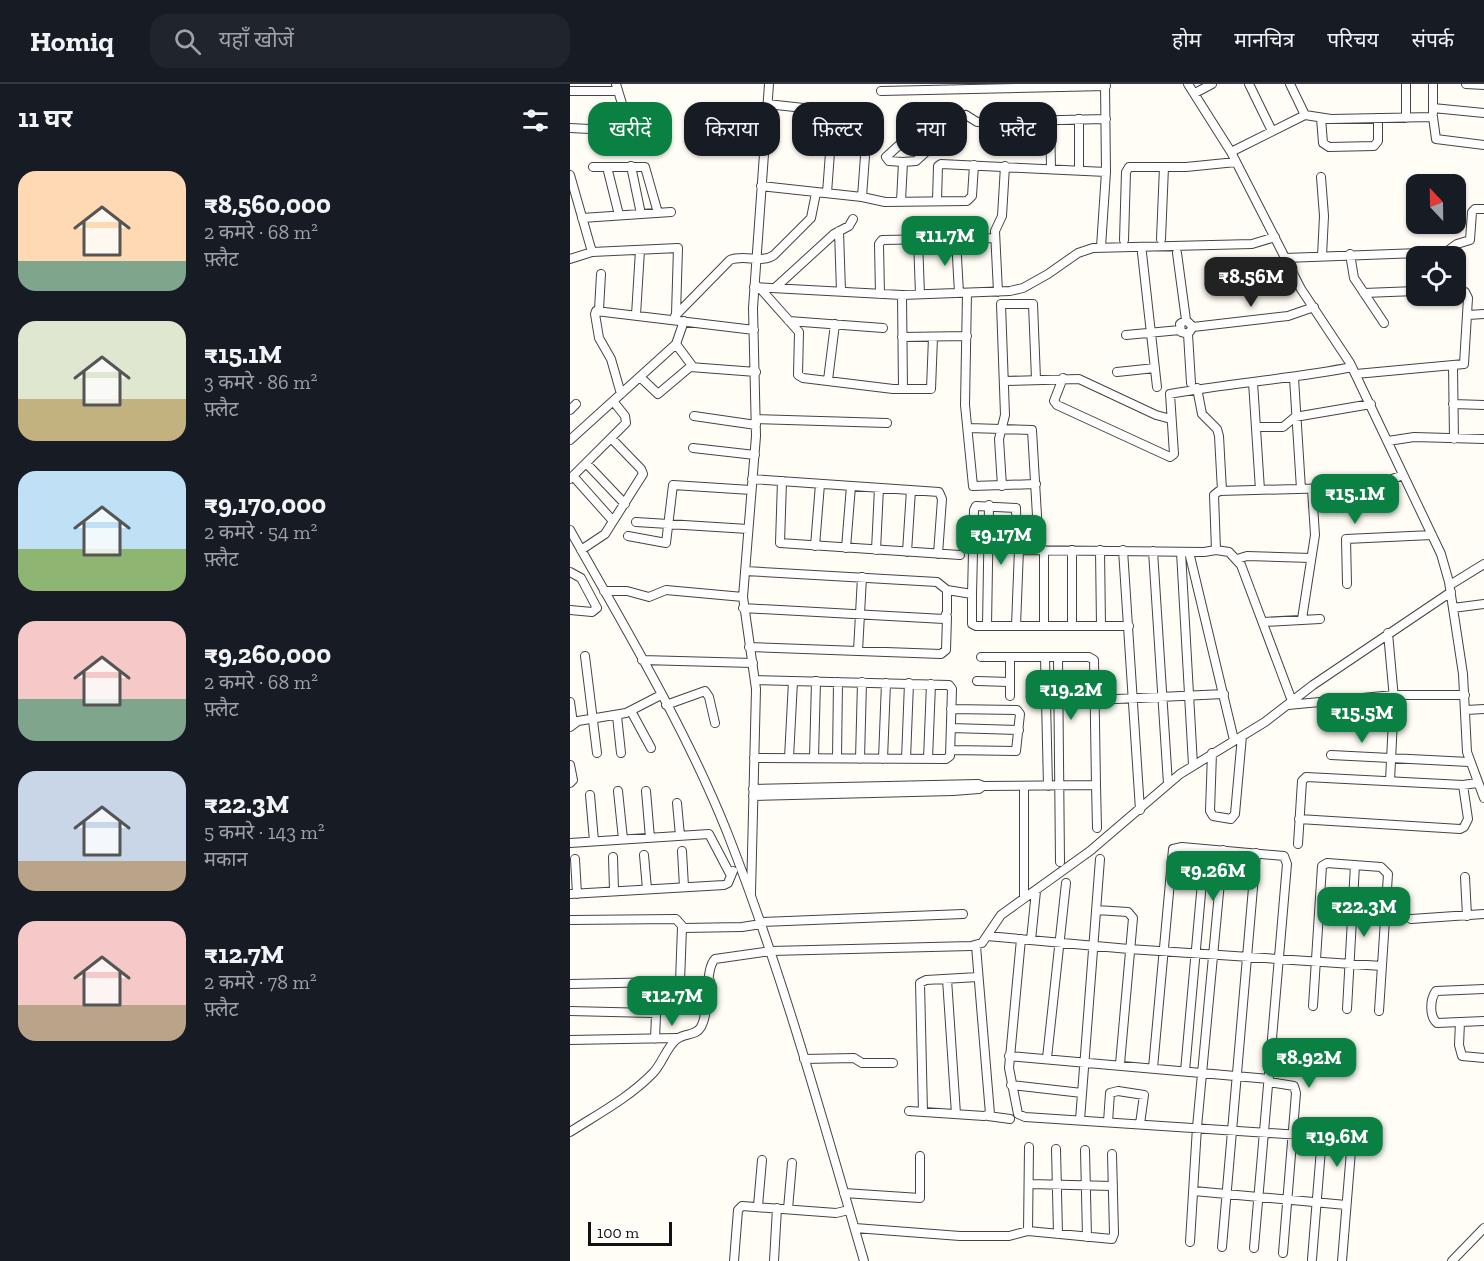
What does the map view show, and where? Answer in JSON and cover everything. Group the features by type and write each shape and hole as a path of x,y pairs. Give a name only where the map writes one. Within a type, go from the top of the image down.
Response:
{"street":[{"path":"767,102 768,84"},
{"path":"1188,84 1231,152 1294,275 1354,370 1442,554 1450,589 1465,695 1469,762 1484,798"},
{"path":"1195,93 1212,84"},
{"path":"1249,84 1272,131"},
{"path":"1290,84 1305,115"},
{"path":"1406,84 1406,118"},
{"path":"1433,84 1436,139 1484,145"},
{"path":"1466,84 1484,85"},
{"path":"881,91 1106,85 1106,172 1101,247"},
{"path":"570,91 617,88"},
{"path":"1433,108 1484,113"},
{"path":"896,147 887,155 887,160 903,162 918,160 966,115 979,122"},
{"path":"1231,152 1305,115 1321,118 1433,117"},
{"path":"1321,118 1323,145 1329,147 1374,146 1378,141 1378,118"},
{"path":"1057,119 1106,119"},
{"path":"1078,170 1079,119"},
{"path":"570,128 588,129"},
{"path":"763,156 755,257 754,330 757,422 743,597 749,647 756,680 750,894 765,951 804,1059 844,1193 845,1212 855,1228 864,1261"},
{"path":"827,193 830,156"},
{"path":"862,197 865,156"},
{"path":"1051,156 1051,168"},
{"path":"901,201 903,162"},
{"path":"1124,240 1127,169 1236,162"},
{"path":"937,200 939,165 1106,172"},
{"path":"761,186 862,197 885,202 972,199 974,165"},
{"path":"631,166 641,214"},
{"path":"593,167 631,166 647,169 658,213"},
{"path":"998,292 995,238 996,227 1002,216 1005,166"},
{"path":"606,167 619,215"},
{"path":"1161,239 1164,167"},
{"path":"570,175 592,252"},
{"path":"1321,177 1324,216 1322,256"},
{"path":"675,317 730,260 771,257 809,221 814,212 816,193"},
{"path":"1285,258 1449,251 1457,244 1470,240 1472,212 1484,208"},
{"path":"582,218 671,212"},
{"path":"776,287 839,231 849,226 853,219"},
{"path":"839,231 841,291"},
{"path":"756,287 902,295 1012,291 1048,274 1078,253 1101,247 1252,244 1275,237"},
{"path":"880,294 880,241 885,239 995,238"},
{"path":"956,239 967,336 965,389 973,486 1036,484"},
{"path":"918,240 920,294"},
{"path":"570,259 592,252 678,248 675,317"},
{"path":"636,315 640,250"},
{"path":"1142,253 1157,387"},
{"path":"1177,253 1186,320 1180,324 1187,331 1194,386 1202,414 1217,429 1219,436 1222,491"},
{"path":"1350,254 1354,278 1384,323"},
{"path":"601,274 599,310 595,314 599,338 611,359 621,394"},
{"path":"1217,286 1294,275"},
{"path":"756,287 789,321 800,336 800,377 903,389 933,387 933,337"},
{"path":"1012,291 1012,303"},
{"path":"1364,293 1406,291"},
{"path":"1063,378 1054,401 1057,405 1170,457 1174,454 1169,394 1194,386 1294,378 1354,370 1453,366 1466,362 1468,315 1466,294"},
{"path":"902,295 903,389"},
{"path":"1002,486 1001,428 1005,415 1000,306 1012,303 1032,303 1034,306 1036,379"},
{"path":"1126,335 1187,331 1288,316 1314,307"},
{"path":"599,310 675,317 684,321 754,330"},
{"path":"1468,315 1484,314"},
{"path":"570,440 676,344 684,321"},
{"path":"789,321 882,328"},
{"path":"828,380 835,324"},
{"path":"902,337 967,336"},
{"path":"676,344 693,368"},
{"path":"1453,366 1454,439"},
{"path":"640,377 657,394 688,368 756,372"},
{"path":"1117,372 1155,368"},
{"path":"1294,378 1301,489"},
{"path":"1004,381 1079,379 1161,417 1171,419"},
{"path":"1253,382 1260,490"},
{"path":"613,401 627,421 571,478 613,521"},
{"path":"1256,428 1283,427 1295,417 1371,404"},
{"path":"1453,405 1484,405"},
{"path":"694,416 757,422 887,423"},
{"path":"968,428 1032,430 1042,550 1044,626"},
{"path":"1388,441 1414,437 1484,439"},
{"path":"581,550 602,537 625,504 643,472 611,438"},
{"path":"693,448 754,455"},
{"path":"586,463 625,504"},
{"path":"1216,550 1214,495 1222,491 1371,487 1403,475"},
{"path":"752,479 935,491 942,495 938,554"},
{"path":"782,481 780,543 960,555"},
{"path":"815,546 820,484"},
{"path":"628,536 665,544 669,524 671,486 751,490"},
{"path":"846,548 851,486"},
{"path":"876,550 879,488"},
{"path":"1302,620 1315,535 1312,489"},
{"path":"907,552 910,490"},
{"path":"987,626 989,505"},
{"path":"1016,626 1019,549 1016,508 976,506 974,510 972,624 987,626 1016,626 1128,626"},
{"path":"636,522 748,529"},
{"path":"570,530 598,591 642,660 657,697 666,705 711,794 736,869"},
{"path":"1347,584 1346,539 1432,535"},
{"path":"1019,549 1185,552 1216,550 1229,552 1237,559 1263,622 1290,703"},
{"path":"1072,550 1072,626"},
{"path":"1100,550 1101,626"},
{"path":"1123,550 1140,810"},
{"path":"1153,551 1168,784"},
{"path":"1185,552 1224,694 1234,740"},
{"path":"1185,552 1193,765"},
{"path":"1237,559 1247,556 1311,558"},
{"path":"570,1040 677,1038 698,1032 707,1007 710,968 715,959 765,951 976,946 982,943 996,919 1077,862 1193,765 1290,703 1484,564"},
{"path":"745,571 932,581 947,590 972,594"},
{"path":"570,572 579,575 598,591 627,591 649,597 666,590 743,597"},
{"path":"858,651 862,577"},
{"path":"749,647 944,653 947,590"},
{"path":"570,610 597,610 598,591"},
{"path":"1453,608 1484,604"},
{"path":"743,608 940,619 947,617"},
{"path":"1263,622 1320,619"},
{"path":"1388,633 1394,694 1390,781"},
{"path":"585,656 597,753"},
{"path":"981,657 1089,657 1094,660 1097,828"},
{"path":"1010,657 1010,696"},
{"path":"1045,657 1048,786"},
{"path":"1058,657 1060,862"},
{"path":"642,660 753,663"},
{"path":"754,758 928,759 949,758 951,750 951,686 756,680"},
{"path":"789,758 793,681"},
{"path":"814,758 816,681"},
{"path":"977,681 1010,682"},
{"path":"837,758 838,682"},
{"path":"860,759 862,682"},
{"path":"883,759 886,683"},
{"path":"906,759 909,683"},
{"path":"928,759 931,684"},
{"path":"666,705 705,691 708,693 715,723"},
{"path":"1095,700 1134,700 1224,694"},
{"path":"1290,703 1394,694 1465,695"},
{"path":"570,702 572,725 617,716 657,697"},
{"path":"951,709 1019,710 1016,750 951,750"},
{"path":"1466,710 1484,709"},
{"path":"631,711 651,748"},
{"path":"617,716 621,753"},
{"path":"951,728 1019,730"},
{"path":"1212,753 1210,811 1213,816 1231,819 1235,814 1242,735"},
{"path":"1331,755 1469,762"},
{"path":"570,765 573,780 570,783"},
{"path":"1298,844 1302,781 1306,777 1463,785 1477,783"},
{"path":"753,792 1096,785"},
{"path":"1299,819 1460,828 1468,819 1463,785"},
{"path":"1024,786 1024,898"},
{"path":"618,791 623,839"},
{"path":"646,791 650,838"},
{"path":"590,795 594,841"},
{"path":"677,803 680,836"},
{"path":"570,843 712,835 750,894"},
{"path":"1153,1068 1173,849 1178,847 1280,855 1286,859 1254,1248"},
{"path":"1185,1071 1205,849"},
{"path":"1190,1242 1197,1127 1223,850"},
{"path":"682,851 684,887"},
{"path":"1222,1247 1256,853"},
{"path":"644,855 646,890"},
{"path":"613,857 614,890"},
{"path":"575,859 574,894 727,885 736,869 751,860"},
{"path":"1080,1120 1100,859"},
{"path":"1313,1006 1322,866 1327,863 1382,867 1387,870 1379,1011"},
{"path":"1347,1009 1355,865"},
{"path":"1465,877 1467,916"},
{"path":"1047,1058 1066,883"},
{"path":"1031,940 1036,891"},
{"path":"1096,910 1131,913 1133,918 1120,1064"},
{"path":"682,927 963,914"},
{"path":"1411,919 1484,914"},
{"path":"570,920 676,920 682,927 680,982"},
{"path":"987,936 1163,952 1382,966"},
{"path":"1021,939 1009,1056 1011,1085 1017,1111 1021,1116 1346,1138 1350,1143 1342,1261"},
{"path":"976,946 990,1111 988,1116"},
{"path":"923,1112 920,983 926,980 978,977"},
{"path":"947,979 956,1114"},
{"path":"570,984 710,981"},
{"path":"1484,989 1434,993 1432,1016 1434,1021 1484,1021"},
{"path":"570,1011 652,1013 656,1015 656,1039"},
{"path":"1460,1022 1459,1045 1462,1056 1484,1058"},
{"path":"570,1132 643,1082 660,1065 677,1038"},
{"path":"1009,1056 1236,1076 1290,1085 1296,1089 1283,1253"},
{"path":"804,1059 854,1058 864,1063 893,1064"},
{"path":"1011,1085 1082,1093"},
{"path":"1108,1122 1110,1093 1118,1091 1144,1095 1140,1124"},
{"path":"909,1111 1010,1119"},
{"path":"1312,1258 1322,1137"},
{"path":"1028,1231 1029,1147"},
{"path":"1056,1149 1058,1234"},
{"path":"1085,1150 1087,1237"},
{"path":"855,1228 960,1236 1009,1236 1028,1231 1087,1237 1114,1237 1112,1154"},
{"path":"844,1193 920,1198 920,1156"},
{"path":"758,1206 762,1160"},
{"path":"788,1209 792,1163"},
{"path":"1029,1184 1113,1186"},
{"path":"1194,1191 1346,1205"},
{"path":"734,1261 738,1210 744,1205 845,1212"},
{"path":"774,1261 777,1208"},
{"path":"1452,1261 1484,1228"}]}
